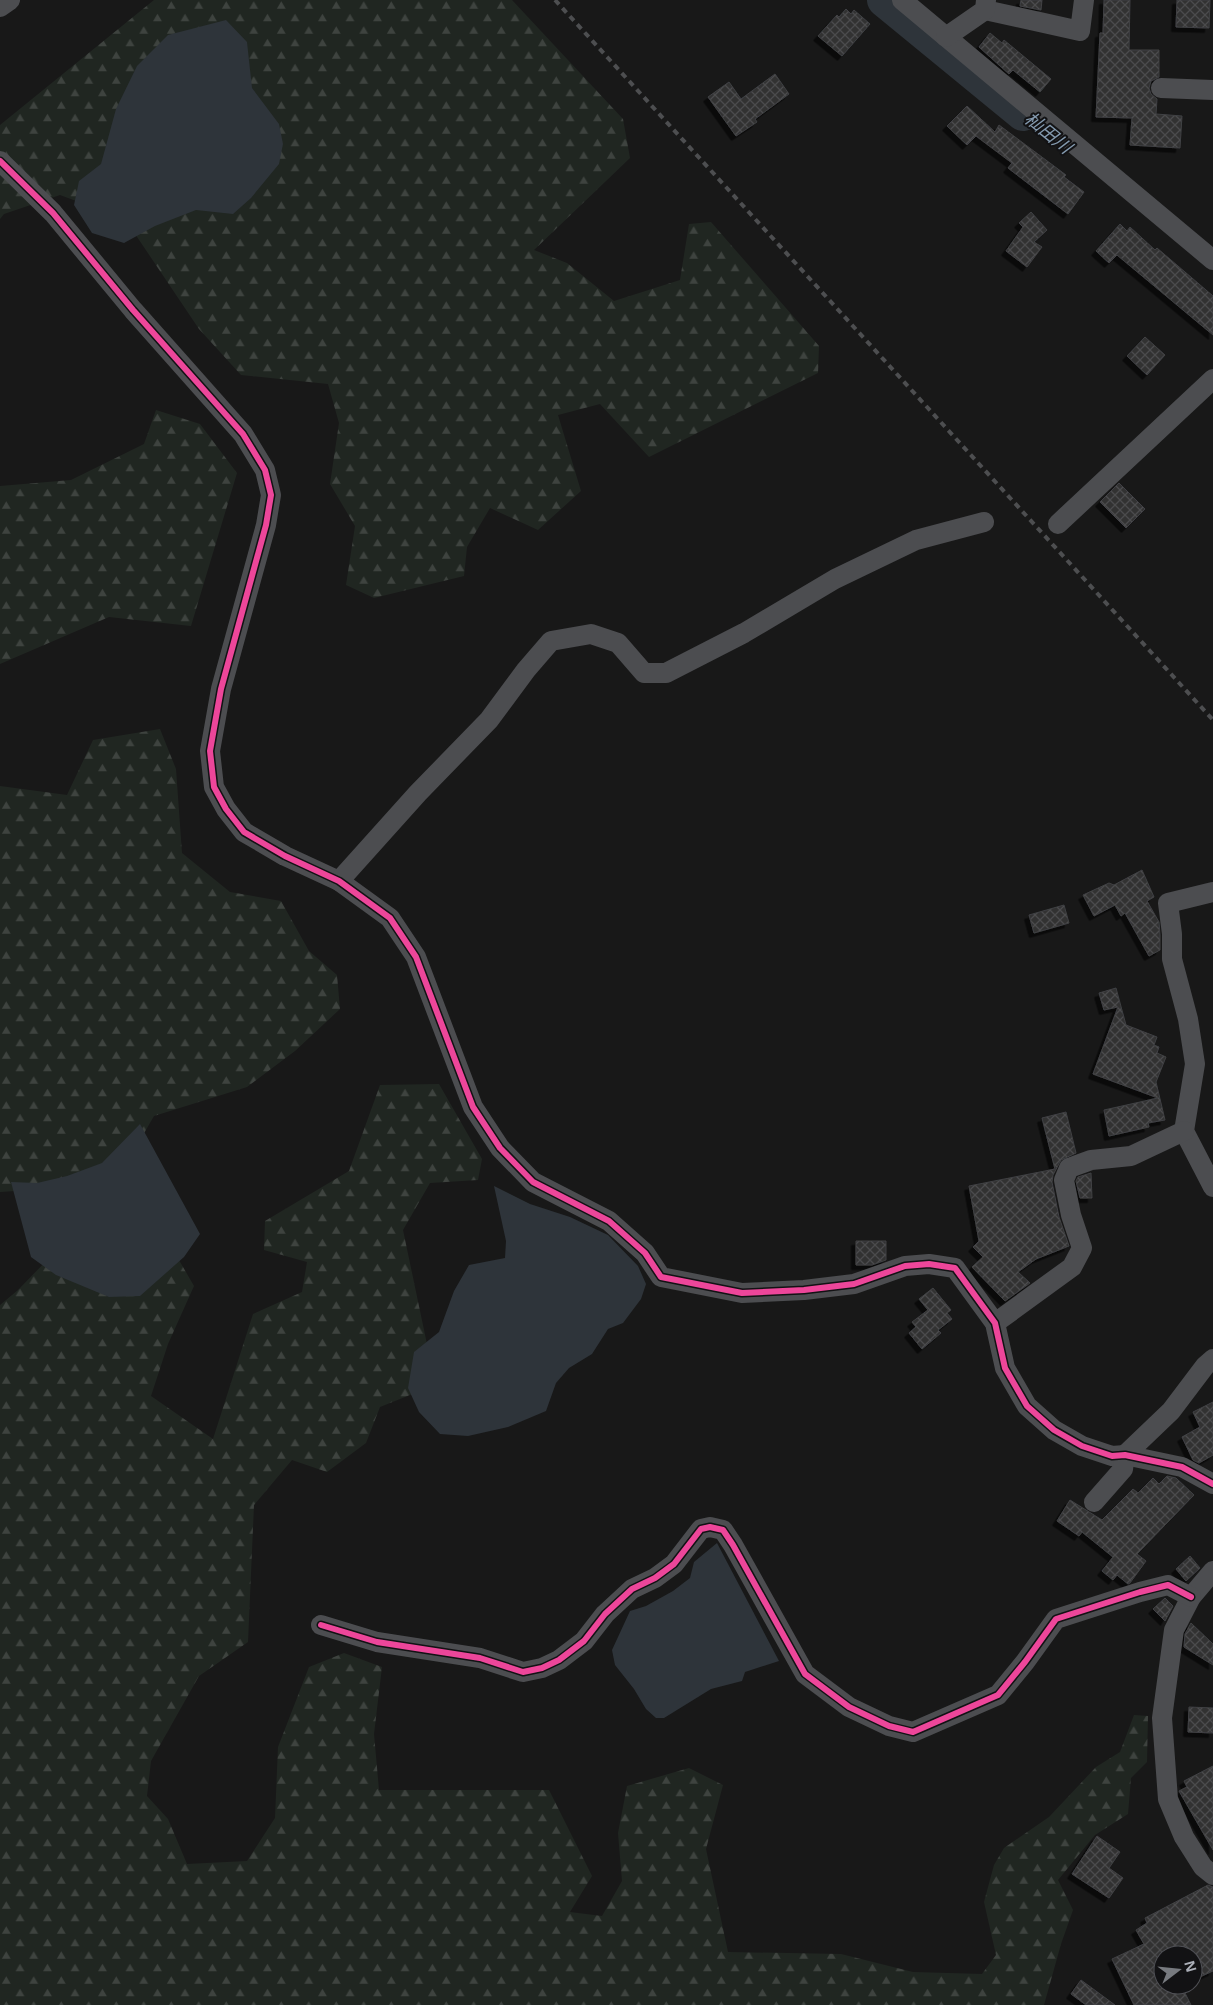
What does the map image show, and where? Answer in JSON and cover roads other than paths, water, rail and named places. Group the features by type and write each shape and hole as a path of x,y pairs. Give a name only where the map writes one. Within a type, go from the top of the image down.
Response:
{"street":[{"path":"0,7 10,0"},
{"path":"902,0 1213,260"},
{"path":"946,36 986,5 1080,31 1084,0"},
{"path":"1161,88 1213,90"},
{"path":"0,161 53,213 133,310 243,434 264,470 271,495 267,518 221,689 210,752 214,787 226,809 244,832 285,856 340,880 390,918 416,957 473,1107 500,1148 533,1182 609,1221 645,1253 661,1277 742,1293 804,1290 854,1284 905,1266 929,1264 955,1268 995,1323 1005,1368 1027,1406 1054,1430 1082,1446 1112,1456 1125,1455 1182,1467 1213,1484"},
{"path":"1058,524 1213,379"},
{"path":"340,880 418,793 489,720 526,670 551,641 591,634 618,643 644,673 666,673 744,633 835,579 916,540 984,522"},
{"path":"1213,892 1168,902 1172,934 1172,959 1188,1019 1195,1064 1184,1131 1213,1187"},
{"path":"995,1323 1072,1266 1082,1248 1070,1215 1064,1180 1069,1168 1091,1160 1131,1156 1184,1131"},
{"path":"1094,1502 1123,1469 1125,1455 1171,1411 1205,1366 1213,1360"},
{"path":"321,1625 376,1642 480,1658 523,1672 542,1668 559,1660 584,1641 605,1614 632,1589 655,1578 674,1564 701,1529 710,1527 723,1530 734,1545 805,1674 849,1707 889,1726 913,1732 998,1695 1056,1619 1140,1592 1168,1586 1191,1597"},
{"path":"1213,1571 1191,1597 1174,1630 1162,1718 1168,1799 1184,1837 1203,1867 1213,1875"}],"waterway":[{"name":"杣田川","path":"884,0 1023,114"}],"railway":[{"path":"555,0 1213,720"}]}
